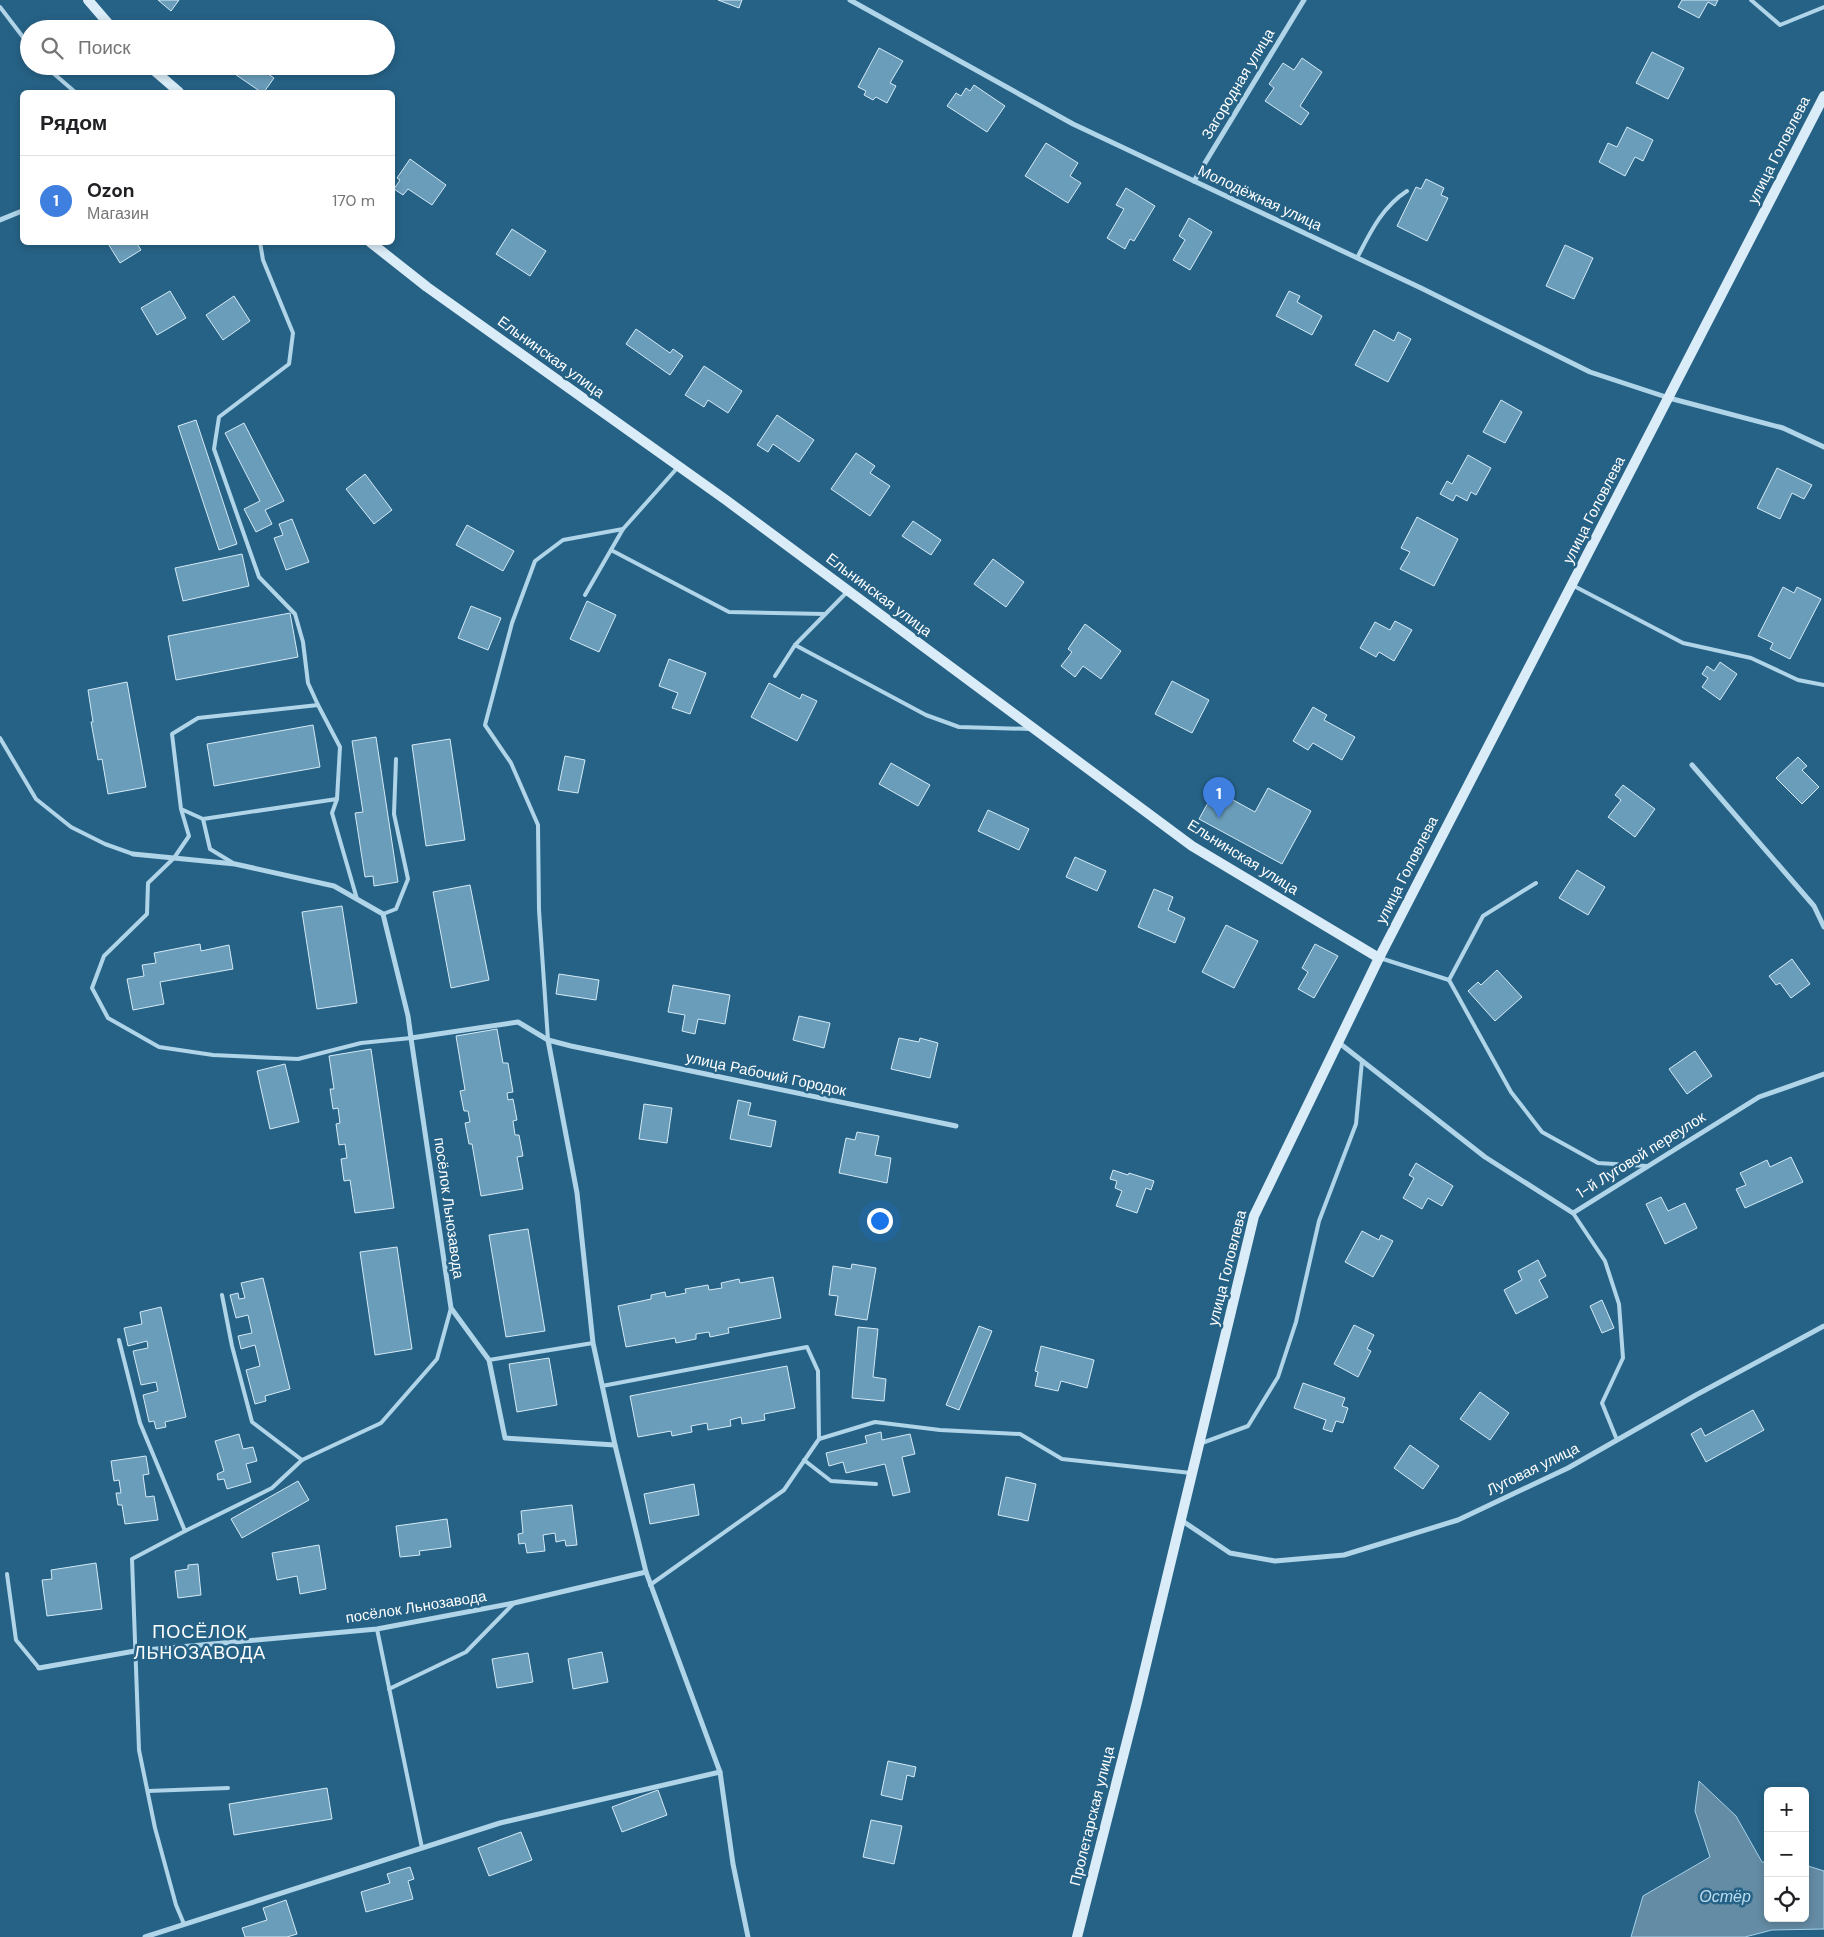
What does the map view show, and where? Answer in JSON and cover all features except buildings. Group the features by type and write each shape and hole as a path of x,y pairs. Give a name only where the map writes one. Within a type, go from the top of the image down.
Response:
{"main road":[{"path":"88,0 105,20"},
{"path":"159,75 177,90"},
{"name":"улица Головлева","path":"1137,1702 1254,1216 1378,958 1824,96"},
{"name":"Ельнинская улица","path":"374,245 427,286 679,466 1192,846 1378,958"},
{"name":"Пролетарская улица","path":"1077,1937 1137,1702"}],"street":[{"name":"Молодёжная улица","path":"850,0 1072,124 1357,258 1590,372 1669,398 1783,428 1824,447"},
{"name":"Загородная улица","path":"1194,181 1304,0"},
{"path":"0,220 20,212"},
{"path":"1692,765 1814,906 1824,927"},
{"path":"133,854 235,864 334,886 383,914"},
{"name":"посёлок Льнозавода","path":"383,914 408,1016 451,1308 489,1360 505,1438 614,1445"},
{"name":"улица Рабочий Городок","path":"411,1038 518,1022 548,1040 571,1046 956,1126"},
{"path":"548,1040 577,1193 593,1343 614,1445 650,1585 720,1772 733,1864 748,1937"},
{"name":"1-й Луговой переулок","path":"1338,1042 1485,1157 1573,1213 1759,1097 1824,1074"},
{"name":"Луговая улица","path":"1181,1519 1230,1554 1274,1561 1344,1555 1458,1520 1568,1468 1824,1326"},
{"name":"посёлок Льнозавода","path":"39,1668 135,1651 377,1629 514,1603 646,1572"},
{"path":"145,1937 500,1823 720,1772"}],"lane":[{"path":"1752,0 1780,24 1824,7"},
{"path":"0,7 20,33"},
{"path":"55,75 73,90"},
{"path":"1357,258 1376,221 1399,196 1407,191"},
{"path":"260,245 263,260 293,333 289,364 219,417 214,449 259,577 295,614 302,642 308,683 340,748 337,799 332,812 357,899"},
{"path":"586,595 623,529 679,466"},
{"path":"548,1040 539,910 538,825 511,763 485,725 512,623 535,562 564,540 623,529"},
{"path":"611,550 729,612 825,614"},
{"path":"1572,584 1683,643 1751,658 1798,680 1824,685"},
{"path":"775,676 795,645 848,591"},
{"path":"795,645 926,715 959,727 1035,729"},
{"path":"318,705 198,718 172,734 181,809 189,836 174,858 148,884 147,914 104,956 92,988 108,1018 160,1047 213,1056 298,1059 361,1043 411,1038"},
{"path":"0,738 36,799 70,827 105,844 133,854"},
{"path":"383,914 396,909 408,879 394,814 396,760"},
{"path":"181,809 203,819 337,799"},
{"path":"203,819 210,849 235,864"},
{"path":"1450,980 1483,916 1536,883"},
{"path":"1378,958 1450,980 1511,1092 1542,1132 1598,1162 1647,1166"},
{"path":"1199,1444 1248,1426 1278,1377 1296,1322 1319,1222 1356,1124 1362,1061"},
{"path":"1573,1213 1604,1261 1619,1304 1622,1358 1602,1403 1617,1440"},
{"path":"222,1295 232,1346 252,1422 302,1460"},
{"path":"184,1924 176,1905 139,1750 132,1559 184,1530 272,1488 302,1460 381,1423 437,1360 451,1308"},
{"path":"119,1340 140,1423 184,1530"},
{"path":"489,1360 593,1343"},
{"path":"602,1386 807,1347 818,1371 819,1439 784,1490 650,1585"},
{"path":"819,1439 874,1422 940,1430 1020,1434 1062,1459 1192,1473"},
{"path":"804,1460 831,1482 876,1484"},
{"path":"7,1574 16,1640 39,1668"},
{"path":"389,1689 466,1652 514,1603"},
{"path":"377,1629 422,1848"},
{"path":"148,1791 228,1788"}],"water":[{"name":"Остёр","path":"1699,1781 1736,1816 1762,1862 1764,1862 1764,1922 1809,1922 1809,1866 1824,1871 1824,1929 1772,1930 1745,1937 1631,1937 1643,1896 1710,1857 1695,1811"}],"place":[{"name":"Ozon","path":"1219,818"}],"district":[{"name":"ПОСЁЛОК ЛЬНОЗАВОДА","path":"200,1642"}]}
